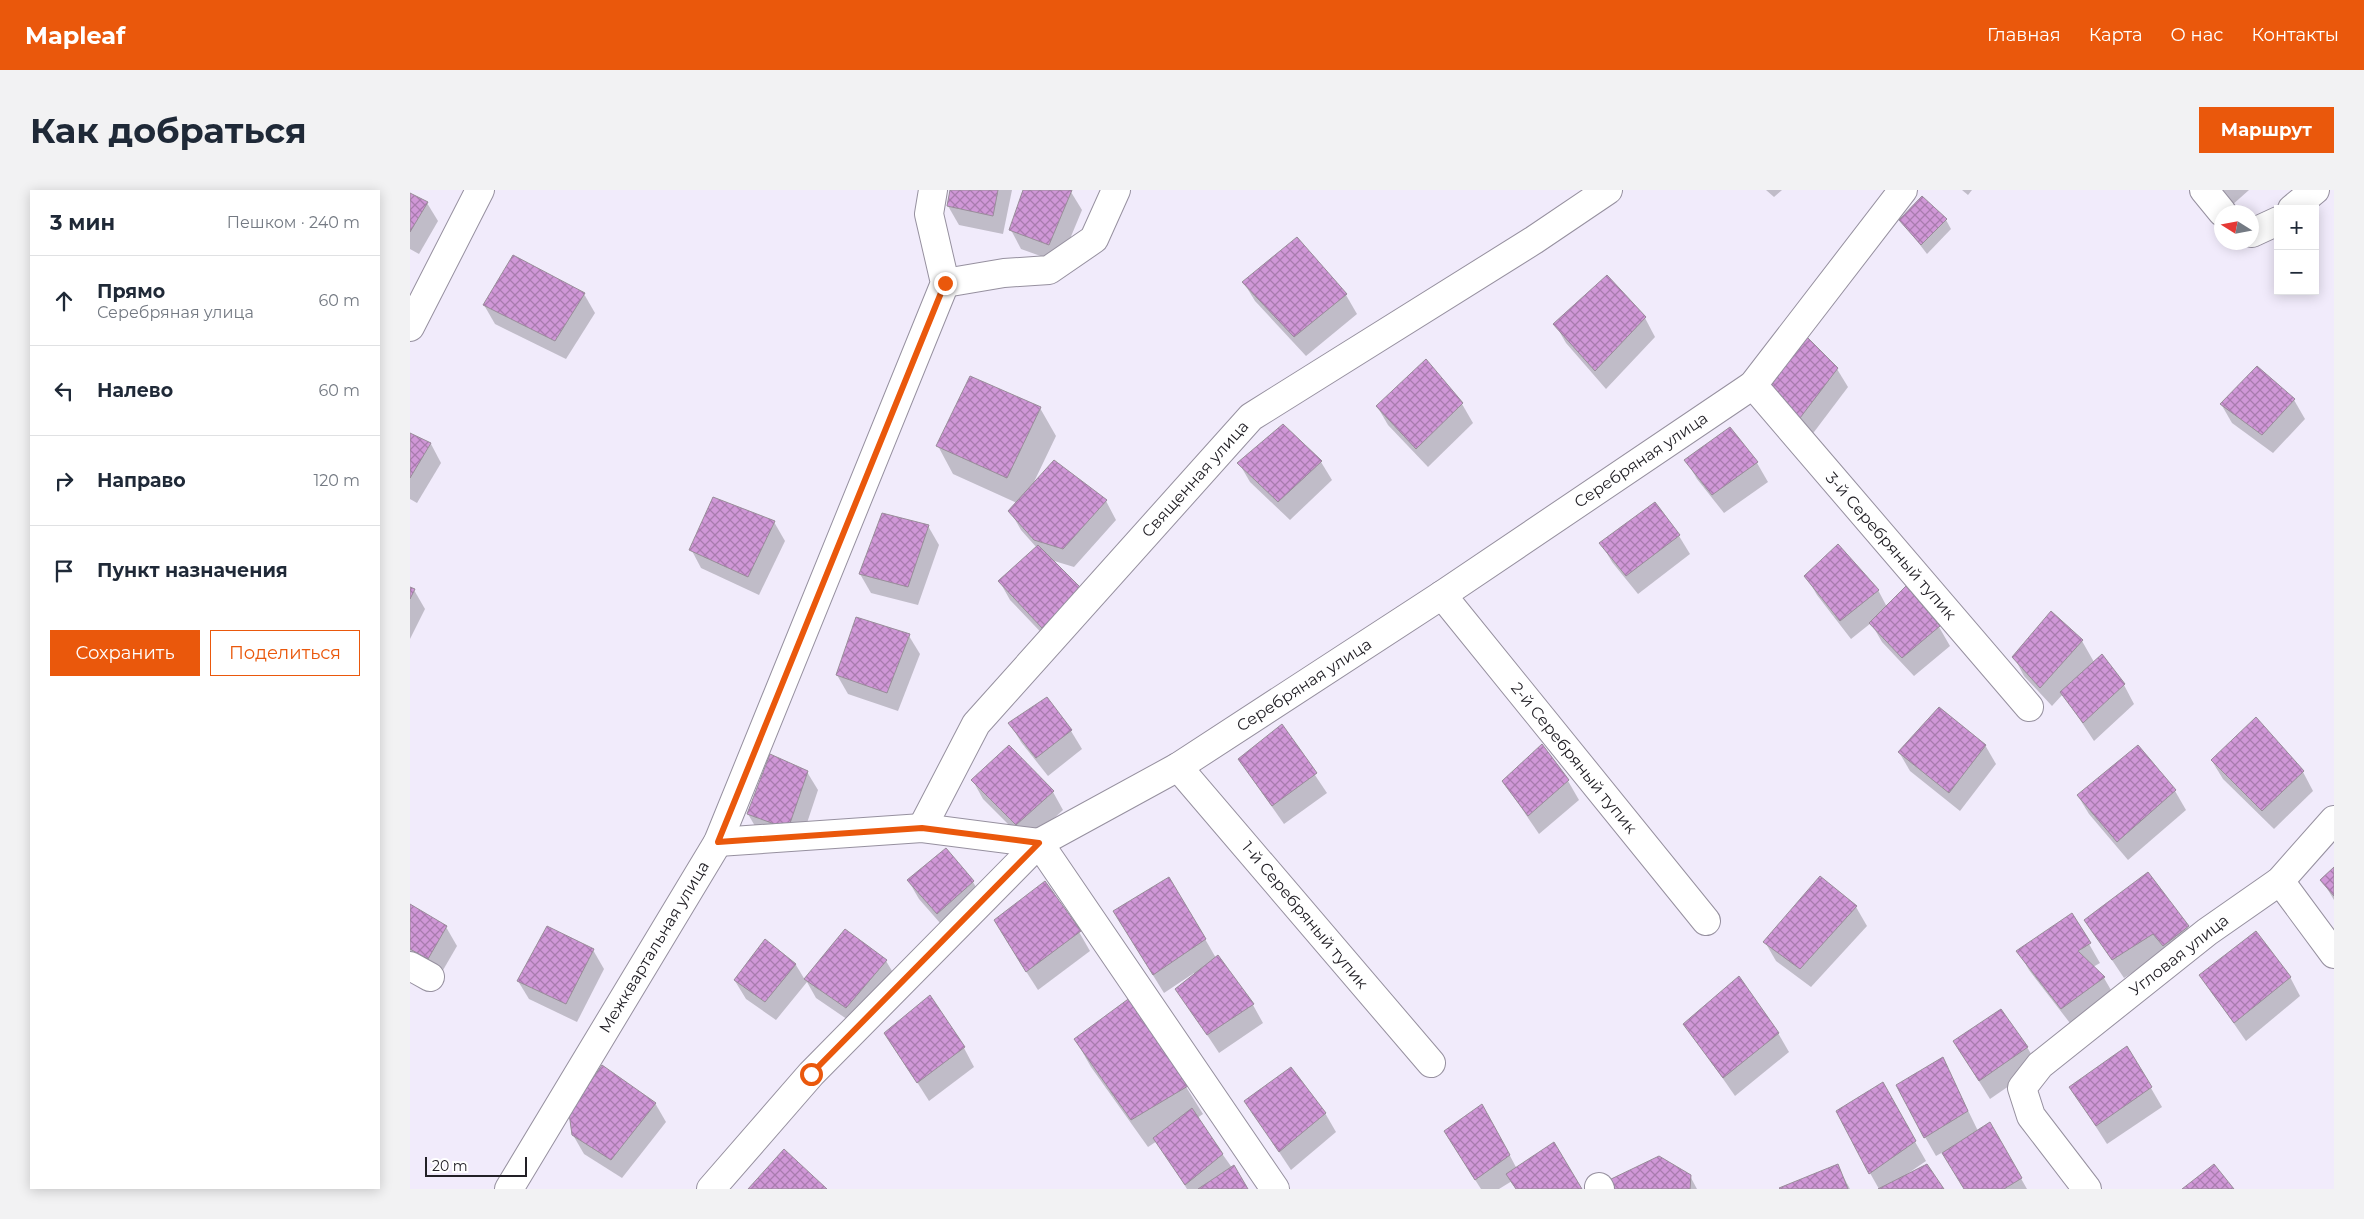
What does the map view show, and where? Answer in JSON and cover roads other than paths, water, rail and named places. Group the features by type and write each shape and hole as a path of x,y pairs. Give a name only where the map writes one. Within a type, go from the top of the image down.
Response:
{"street":[{"path":"410,327 480,190"},
{"path":"932,190 929,214 945,283 1004,273 1049,270 1094,239 1116,190"},
{"name":"Священная улица","path":"922,828 976,724 1250,417 1534,240 1608,190"},
{"name":"Серебряная улица","path":"711,1189 811,1074 1039,843 1178,767 1442,595 1753,385 1903,190"},
{"path":"2204,190 2216,205"},
{"path":"2297,205 2314,190"},
{"path":"2259,230 2274,223"},
{"name":"Межквартальная улица","path":"509,1189 718,842 945,283"},
{"name":"3-й Серебряный тупик","path":"1753,385 2028,707"},
{"name":"2-й Серебряный тупик","path":"1442,595 1706,921"},
{"name":"1-й Серебряный тупик","path":"1178,767 1431,1063"},
{"name":"Угловая улица","path":"2087,1189 2031,1116 2022,1088 2040,1065 2200,938 2280,882 2334,820"},
{"path":"718,842 922,828 1039,843 1275,1189"},
{"path":"2280,882 2334,954"}]}
